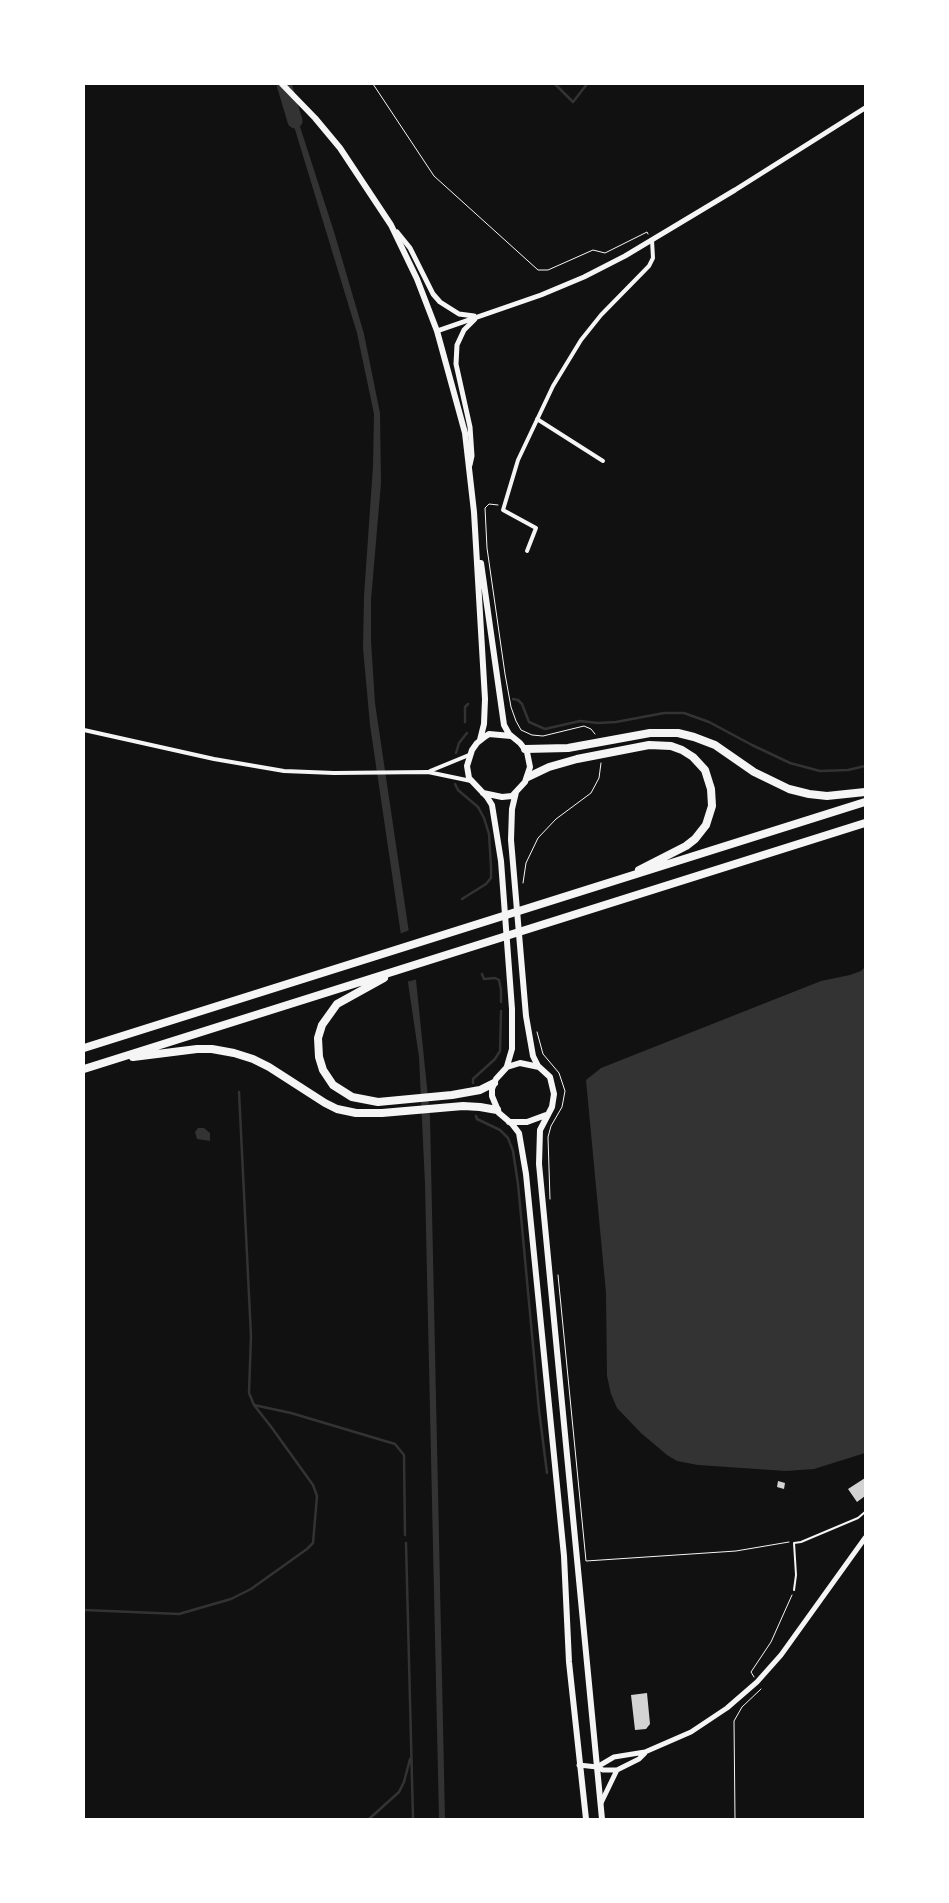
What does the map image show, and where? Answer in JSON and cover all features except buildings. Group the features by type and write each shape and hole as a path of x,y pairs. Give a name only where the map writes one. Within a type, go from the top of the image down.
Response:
{"highway":[{"path":"525,749 553,749 597,743 650,732 678,733 694,736 715,745 761,776 789,789 827,796 865,792"},
{"path":"528,777 549,767 649,744 667,745 682,750 697,760 705,770 710,781 712,798 709,818 700,834 681,849 615,881"},
{"path":"84,1048 865,802"},
{"path":"84,1069 865,823"},
{"path":"397,971 350,996 334,1008 321,1029 318,1043 321,1066 328,1078 348,1096 378,1102 472,1092 486,1088 494,1083"},
{"path":"116,1059 190,1050 220,1050 242,1055 260,1063 316,1099 337,1108 363,1114 472,1106 497,1110"}],"main road":[{"path":"282,84 315,118 340,148 391,225 417,279 436,331 465,434 470,468 476,537 485,704 484,724 480,740"},
{"path":"476,537 488,605 500,703 506,728 511,736 525,749 530,764 528,777 516,792 507,797 484,794"},
{"path":"507,1067 512,1049 512,1009 500,862 492,808 484,794 472,782 467,766 469,755 480,740 489,734 511,736"},
{"path":"516,792 512,809 511,840 524,1001 533,1056 540,1068 550,1077 554,1090 553,1103 541,1126 539,1136 540,1176 602,1819"},
{"path":"540,1068 520,1063 507,1067 494,1083 492,1096 497,1110 518,1133 522,1145 536,1265 564,1556 567,1636 586,1819"},
{"path":"509,1122 527,1122 546,1115"}],"street":[{"path":"436,331 541,295 584,277 652,240 865,108"},
{"path":"391,225 410,248 433,294 440,302 459,314 477,317"},
{"path":"527,551 536,528 503,509 518,460 553,386 581,340 601,315 649,266 653,258 652,240"},
{"path":"470,468 472,456 470,427 456,364 457,345 464,330 477,317"},
{"path":"536,419 603,461"},
{"path":"84,730 214,759 284,771 353,773 428,772 472,782"},
{"path":"428,772 469,755"},
{"path":"597,1767 614,1757 646,1752 690,1732 712,1719 757,1682 781,1655 865,1538"},
{"path":"580,1765 597,1767 603,1770 617,1770 639,1759 646,1752"},
{"path":"600,1804 617,1770"}],"lane":[{"path":"794,1590 796,1575 794,1543 801,1542 850,1521 865,1512"}],"path":[{"path":"373,84 434,176 538,270 548,270 593,250 605,253 647,232 652,240"},
{"path":"503,509 489,504 484,511 487,548 505,674 511,707 516,721 522,730 532,735 543,736 584,726 591,728 595,735"},
{"path":"523,888 526,863 538,838 556,820 591,792 599,778 600,756"},
{"path":"536,1028 542,1052 559,1073 564,1092 561,1110 551,1126 548,1137 550,1200"},
{"path":"557,1269 586,1560 736,1551 787,1541 794,1543"},
{"path":"735,1819 734,1721 742,1707 762,1690 751,1672 772,1642 794,1590"}],"shaded area":[{"path":"286,100 294,108 335,235 364,334 380,413 381,483 371,600 371,641 375,703 416,980 430,1117 445,1819 439,1819 425,1184 419,1057 370,725 363,648 374,414 357,333"},
{"path":"865,967 865,1453 814,1469 786,1471 698,1465 677,1461 641,1433 617,1408 611,1394 607,1376 606,1293 586,1080 601,1068 821,981 850,975 861,971"},
{"path":"198,1128 204,1128 210,1133 210,1141 197,1139 195,1132"}],"pier":[{"path":"410,930 418,979 406,982 399,934"}],"waterway":[{"path":"284,84 295,121"},
{"path":"555,84 573,102 587,84"},
{"path":"513,699 518,700 522,704 529,722 545,729 580,721 616,722 664,713 684,713 709,722 790,763 820,771 848,770 865,766"},
{"path":"465,722 465,707 468,704"},
{"path":"456,753 459,743 467,733"},
{"path":"455,784 458,790 478,807 489,834 491,878 486,884 462,899"},
{"path":"482,974 484,979 495,978 499,980 501,1002"},
{"path":"473,1083 473,1079 495,1059 500,1051 501,1011"},
{"path":"84,1610 179,1614 231,1599 251,1589 313,1543 317,1496 313,1485 254,1405 249,1393 251,1336 239,1092"},
{"path":"476,1116 477,1119 500,1130 508,1138 513,1151 518,1184 539,1410 547,1473"},
{"path":"254,1405 291,1413 395,1444 404,1455 405,1535"},
{"path":"406,1543 413,1819"},
{"path":"369,1819 399,1792 404,1782 410,1759"}]}
